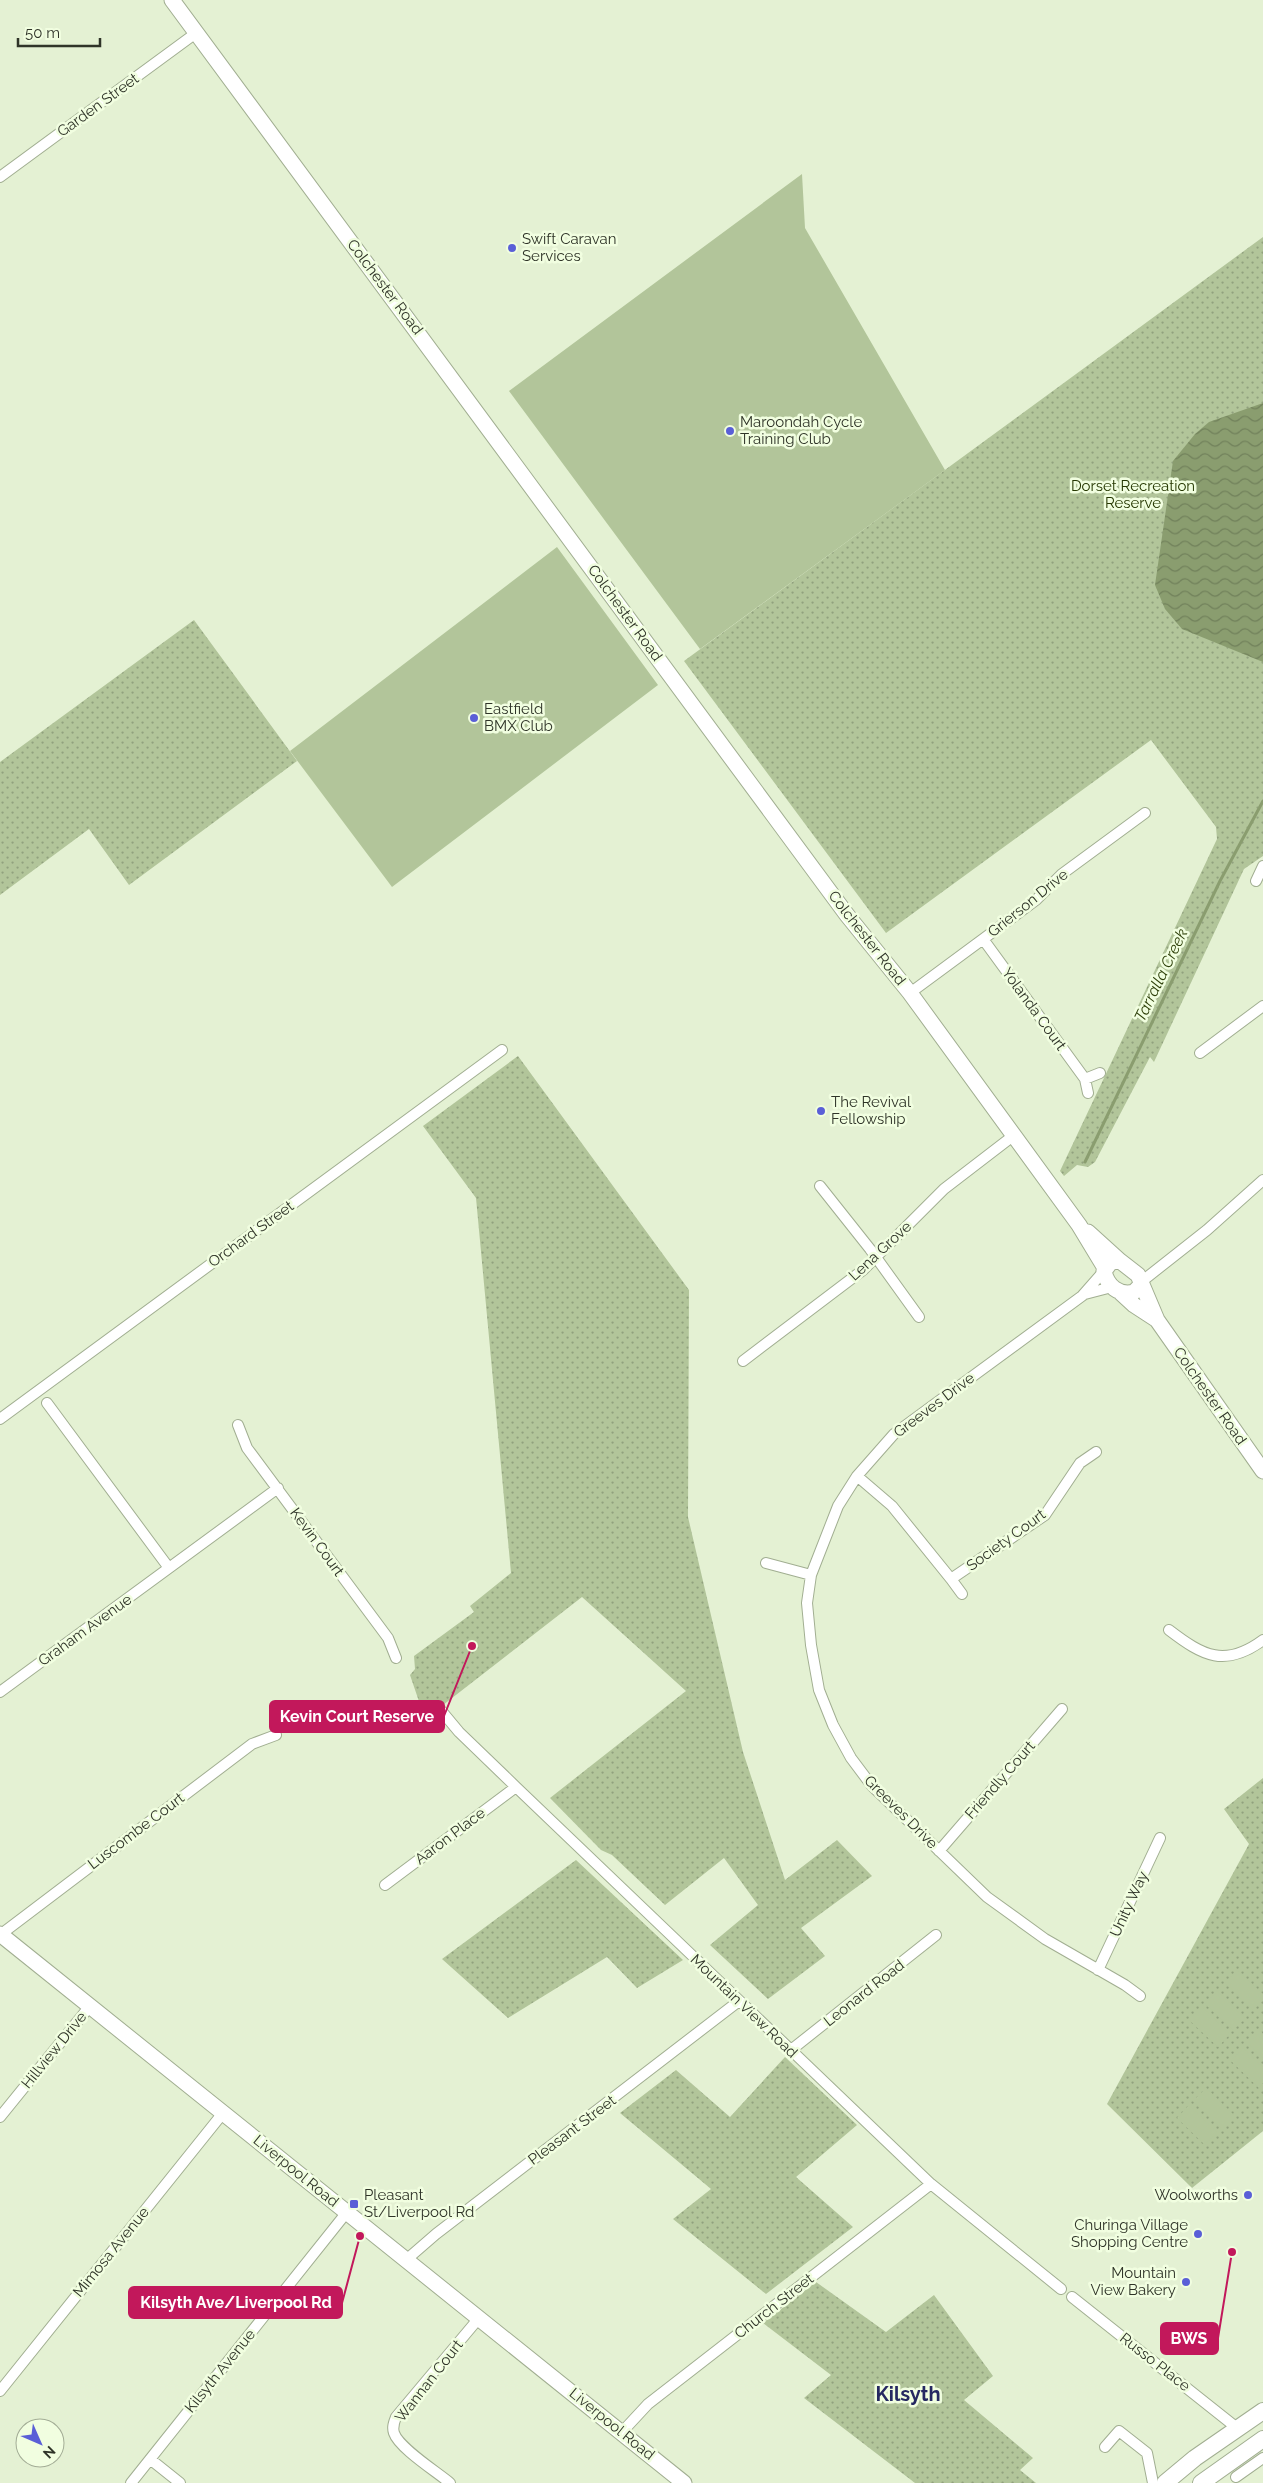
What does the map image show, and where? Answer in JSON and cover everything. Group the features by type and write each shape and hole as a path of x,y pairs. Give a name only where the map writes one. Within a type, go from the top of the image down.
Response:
{"main road":[{"name":"Colchester Road","path":"172,0 847,915 910,993 1079,1225 1116,1290 1157,1320"},
{"name":"Colchester Road","path":"1079,1225 1139,1279 1157,1320 1263,1471"},
{"path":"1104,1269 1111,1262 1120,1262"},
{"path":"1116,1290 1134,1292 1139,1279"},
{"name":"Liverpool Road","path":"0,1934 684,2483"},
{"path":"1165,2483 1195,2458 1263,2411"},
{"path":"1195,2458 1208,2481 1259,2448 1237,2428"}],"street":[{"name":"Garden Street","path":"0,178 196,33"},
{"name":"Grierson Drive","path":"910,993 1036,900 1062,874 1145,813"},
{"path":"1256,881 1263,866"},
{"name":"Yolanda Court","path":"983,939 1085,1079 1088,1093"},
{"path":"1200,1053 1263,1006"},
{"name":"Orchard Street","path":"0,1419 502,1050"},
{"path":"1085,1079 1100,1073"},
{"name":"Lena Grove","path":"743,1361 876,1259 944,1189 1014,1136"},
{"path":"1139,1279 1207,1230 1263,1180"},
{"path":"820,1186 919,1317"},
{"name":"Greeves Drive","path":"1104,1269 1082,1296 894,1434 857,1476 838,1506 810,1575 807,1603 811,1644 819,1690 833,1725 851,1758 872,1786 994,1902 1045,1939 1140,1996"},
{"name":"Greeves Drive","path":"1082,1296 1116,1290"},
{"path":"47,1403 169,1568"},
{"name":"Kevin Court","path":"238,1425 247,1448 388,1638 396,1658"},
{"name":"Society Court","path":"951,1580 1045,1515 1080,1463 1096,1452"},
{"name":"Society Court","path":"857,1476 892,1506 962,1594"},
{"name":"Graham Avenue","path":"0,1692 278,1488"},
{"path":"766,1563 810,1575"},
{"path":"1169,1630 1193,1648 1220,1657 1236,1654 1263,1640"},
{"name":"Mountain View Road","path":"440,1708 459,1732 931,2184 1061,2289"},
{"name":"Friendly Court","path":"939,1851 1062,1710"},
{"name":"Luscombe Court","path":"0,1934 252,1744 276,1735"},
{"name":"Aaron Place","path":"385,1885 516,1787"},
{"name":"Unity Way","path":"1098,1970 1160,1838"},
{"name":"Leonard Road","path":"791,2050 936,1935"},
{"name":"Pleasant Street","path":"406,2260 436,2234 739,2001"},
{"name":"Hillview Drive","path":"0,2116 90,2006"},
{"name":"Mimosa Avenue","path":"0,2391 223,2113"},
{"name":"Church Street","path":"622,2432 648,2404 931,2184"},
{"name":"Kilsyth Avenue","path":"131,2483 347,2212"},
{"name":"Russo Place","path":"1072,2296 1237,2428"},
{"name":"Wannan Court","path":"450,2483 405,2447 396,2437 393,2425 396,2417 478,2318"},
{"path":"1105,2447 1119,2431 1147,2453 1153,2483"},
{"path":"1236,2477 1259,2448"},
{"path":"150,2459 180,2483"}],"green space":[{"name":"Maroondah Cycle Training Club","path":"802,174 805,228 945,470 700,649 509,391"},
{"name":"Dorset Recreation Reserve","path":"1263,237 1263,856 1244,869 1154,1062 1150,1057 1095,1162 1088,1167 1077,1165 1064,1176 1060,1171 1217,839 1216,827 1151,740 886,933 684,661"},
{"name":"Eastfield BMX Club","path":"557,547 658,685 392,887 290,751"},
{"path":"194,620 297,761 129,885 89,829 0,895 0,762"},
{"path":"518,1056 689,1290 688,1517 743,1752 785,1880 837,1840 872,1876 801,1928 825,1956 768,1999 710,1945 758,1905 724,1858 665,1905 612,1855 601,1850 550,1798 686,1691 582,1597 425,1719 410,1675 415,1669 414,1656 474,1612 470,1606 511,1573 476,1198 423,1126"},
{"path":"1263,1778 1263,2131 1192,2188 1107,2104 1249,1844 1224,1809"},
{"path":"576,1860 683,1960 637,1988 607,1957 508,2018 442,1959"},
{"path":"1237,1970 1263,1994 1263,2000 1253,2010 1225,1983"},
{"path":"1217,1991 1245,2018 1233,2030 1205,2004"},
{"path":"1202,2007 1230,2034 1218,2047 1189,2020"},
{"path":"1260,2030 1263,2034 1263,2058 1247,2043"},
{"path":"1243,2048 1263,2067 1263,2083 1259,2088 1231,2061"},
{"path":"785,2057 857,2125 796,2177 853,2227 766,2294 673,2219 711,2189 620,2113 676,2070 730,2117"},
{"path":"1206,2088 1234,2115 1221,2128 1193,2101"},
{"path":"1189,2105 1217,2132 1205,2145 1177,2118"},
{"path":"816,2282 886,2332 934,2295 993,2376 964,2400 1033,2458 1020,2470 1036,2483 915,2483 804,2398 831,2375 763,2323"}],"water":[{"path":"1263,403 1263,662 1182,629 1165,609 1155,585 1173,461 1195,434 1209,422"}],"waterway":[{"name":"Tarralla Creek","path":"1085,1162 1220,881 1263,801"}],"place":[{"name":"Swift Caravan Services","path":"512,248"},
{"name":"Maroondah Cycle Training Club","path":"730,431"},
{"name":"Eastfield BMX Club","path":"474,718"},
{"name":"The Revival Fellowship","path":"821,1111"},
{"name":"Kevin Court Reserve","path":"472,1646"},
{"name":"Woolworths","path":"1248,2195"},
{"name":"Pleasant St/Liverpool Rd","path":"354,2204"},
{"name":"Churinga Village Shopping Centre","path":"1198,2234"},
{"name":"Kilsyth Ave/Liverpool Rd","path":"360,2236"},
{"name":"BWS","path":"1232,2252"},
{"name":"Mountain View Bakery","path":"1186,2282"}],"district":[{"name":"Kilsyth","path":"908,2394"}]}
